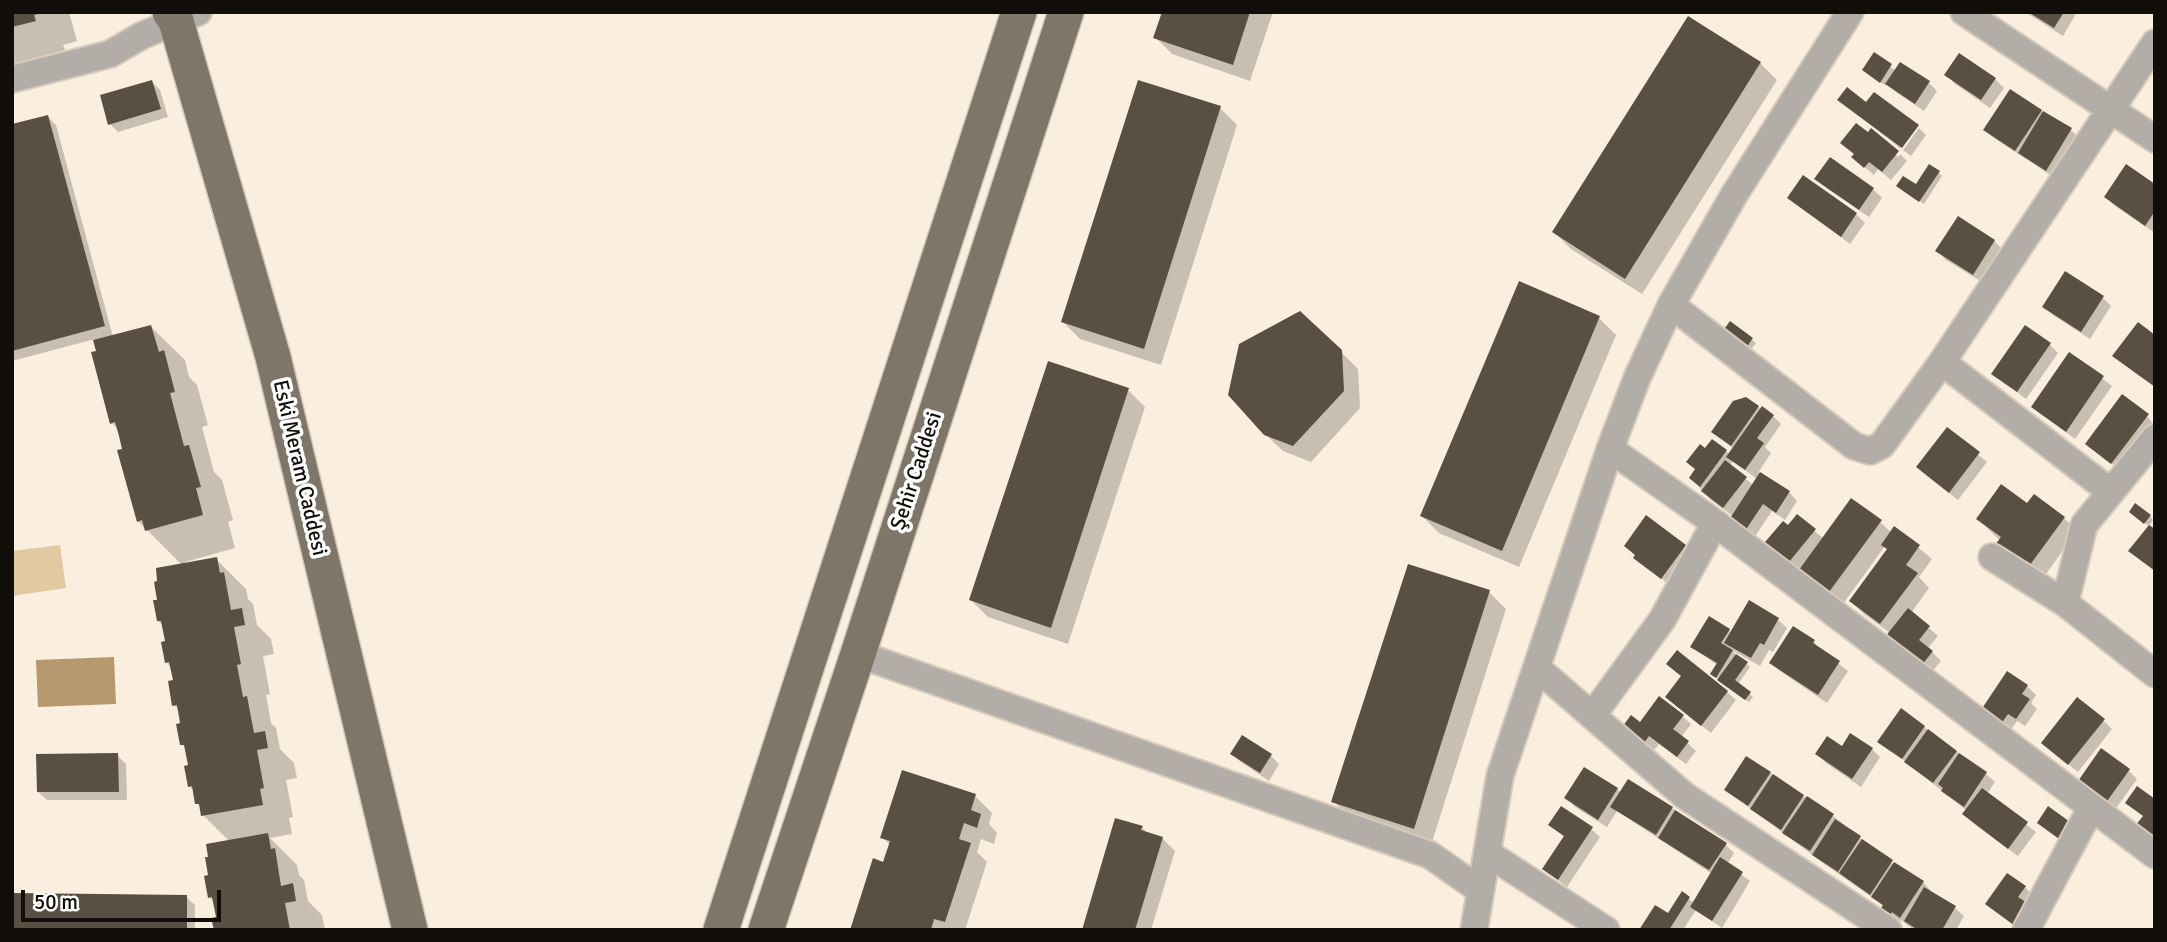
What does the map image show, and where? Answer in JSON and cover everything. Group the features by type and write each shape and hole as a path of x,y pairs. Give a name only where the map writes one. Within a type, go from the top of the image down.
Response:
{"main road":[{"path":"721,930 1019,12"},
{"name":"Şehir Caddesi","path":"766,930 1066,12"},
{"name":"Eski Meram Caddesi","path":"181,15 273,357 410,930"}],"street":[{"path":"1474,930 1500,776 1610,449 1637,377 1671,305 1734,195 1850,12"},
{"path":"1964,12 2155,139"},
{"path":"12,79 110,54 181,15"},
{"path":"1671,305 1854,446 1870,451 1882,444 1942,362 2155,43"},
{"path":"1942,362 2110,492"},
{"path":"2064,603 2084,525 2155,438"},
{"path":"1610,449 1715,523 2155,855"},
{"path":"1592,716 1662,620 1715,523"},
{"path":"1992,557 2064,603 2155,674"},
{"path":"858,654 1430,855 1480,890"},
{"path":"1537,668 1685,796 1888,930"},
{"path":"2026,930 2091,808"},
{"path":"1487,853 1606,930"}],"shaded area":[{"path":"60,545 66,588 12,596 12,551"},
{"path":"114,657 116,704 38,707 36,660"}],"building":[{"path":"12,12 43,13 34,15 36,21 12,27"},
{"path":"1162,12 1250,12 1233,65 1153,38"},
{"path":"2028,12 2064,12 2054,28"},
{"path":"1688,16 1761,62 1625,279 1552,232"},
{"path":"1874,52 1892,64 1880,83 1862,70"},
{"path":"1959,53 1996,78 1981,100 1944,75"},
{"path":"1900,62 1930,81 1915,104 1885,84"},
{"path":"152,80 161,109 108,125 100,95"},
{"path":"1138,80 1221,106 1144,349 1061,322"},
{"path":"1847,87 1866,102 1874,92 1919,125 1902,148 1837,100"},
{"path":"2010,89 2042,110 2015,151 1983,130"},
{"path":"2043,111 2072,128 2046,171 2018,153"},
{"path":"48,115 105,326 12,351 12,124"},
{"path":"1856,123 1868,132 1871,128 1899,151 1882,172 1869,162 1864,168 1851,157 1854,154 1840,143"},
{"path":"1830,157 1874,188 1859,210 1814,179"},
{"path":"1929,164 1940,171 1919,202 1896,186 1903,176 1916,184"},
{"path":"2126,164 2155,184 2155,211 2145,226 2104,197"},
{"path":"1803,175 1857,213 1841,237 1787,198"},
{"path":"1958,216 1995,240 1973,275 1935,251"},
{"path":"2065,271 2104,296 2081,332 2042,307"},
{"path":"1519,281 1600,316 1502,551 1420,516"},
{"path":"1300,311 1342,350 1344,391 1293,446 1264,435 1228,395 1239,344"},
{"path":"1730,321 1753,338 1743,352 1720,335"},
{"path":"2138,322 2155,335 2155,387 2112,356"},
{"path":"151,325 159,352 164,350 175,392 170,393 184,446 189,445 201,487 196,488 203,515 145,531 142,520 137,522 117,450 122,449 119,436 115,422 110,424 91,352 96,351 93,340"},
{"path":"2025,325 2051,343 2017,392 1991,374"},
{"path":"2069,352 2104,376 2066,432 2031,407"},
{"path":"1048,361 1129,388 1051,628 969,600"},
{"path":"2122,394 2149,414 2111,464 2085,444"},
{"path":"1746,397 1759,406 1731,446 1711,432 1733,401"},
{"path":"1762,406 1774,415 1757,438 1764,443 1745,470 1726,457"},
{"path":"1947,427 1980,452 1949,493 1916,467"},
{"path":"1712,439 1727,450 1700,487 1689,478 1695,469 1686,462 1700,444 1705,448"},
{"path":"1725,460 1747,477 1723,508 1701,491"},
{"path":"1760,472 1790,491 1776,513 1763,504 1743,534 1727,523"},
{"path":"2001,484 2027,503 2034,494 2065,517 2027,569 1995,545 2001,537 1976,519"},
{"path":"1851,498 1882,520 1829,592 1799,570"},
{"path":"2135,503 2151,515 2144,524 2129,512"},
{"path":"1797,514 1816,529 1789,562 1765,542 1783,521 1788,525"},
{"path":"1646,515 1686,545 1661,579 1633,558 1635,555 1624,546"},
{"path":"2149,525 2155,529 2155,571 2128,551"},
{"path":"1894,526 1920,545 1906,565 1918,573 1880,624 1849,601 1887,549 1881,545"},
{"path":"217,557 220,573 224,572 231,610 242,608 245,625 234,627 241,664 237,665 243,697 247,696 254,733 265,731 268,748 257,750 264,788 260,789 263,805 201,816 199,804 195,804 192,786 188,787 184,766 188,765 176,724 180,723 177,705 172,706 168,681 173,680 169,662 165,663 161,642 165,641 153,600 157,600 154,582 157,581 156,568"},
{"path":"1408,564 1490,590 1414,829 1331,802"},
{"path":"1749,600 1779,618 1764,645 1760,643 1751,658 1724,643"},
{"path":"1908,608 1930,626 1919,640 1933,651 1921,666 1885,637"},
{"path":"1709,616 1730,629 1721,643 1733,650 1716,678 1710,674 1717,663 1690,647"},
{"path":"1793,626 1840,661 1818,695 1769,663"},
{"path":"1677,650 1728,691 1701,726 1665,697 1681,676 1666,664"},
{"path":"1736,654 1748,662 1735,680 1751,692 1745,700 1717,680"},
{"path":"2007,671 2028,685 2022,694 2030,699 2016,719 2008,714 2001,724 1981,710"},
{"path":"1659,696 1684,715 1673,729 1689,741 1677,757 1649,736 1639,750 1617,734 1631,715 1640,722"},
{"path":"2077,697 2105,719 2068,765 2041,743"},
{"path":"1901,708 1925,726 1902,759 1877,742"},
{"path":"1928,729 1957,751 1933,783 1904,762"},
{"path":"1850,733 1873,748 1852,779 1815,754 1827,736 1842,746"},
{"path":"1242,735 1272,754 1260,773 1230,754"},
{"path":"2101,748 2130,769 2105,804 2076,784"},
{"path":"118,753 119,792 37,792 36,754"},
{"path":"1959,753 1987,772 1964,807 1941,791 1943,788 1938,784"},
{"path":"1746,756 1771,772 1748,806 1724,790"},
{"path":"1584,767 1618,788 1598,820 1564,798"},
{"path":"902,770 976,794 971,810 981,814 977,828 964,823 959,839 971,843 945,922 934,919 931,930 850,930 873,858 883,862 890,841 880,838"},
{"path":"1773,774 1804,795 1781,830 1750,809"},
{"path":"1628,779 1673,807 1656,835 1610,807"},
{"path":"2137,786 2155,799 2155,840 2135,826 2143,816 2125,803"},
{"path":"1982,788 2028,822 2008,849 1962,814"},
{"path":"1807,796 1834,814 1810,851 1782,833"},
{"path":"1561,806 1593,827 1558,880 1542,869 1564,836 1548,825"},
{"path":"2048,806 2077,827 2066,844 2037,823"},
{"path":"1675,810 1727,843 1709,870 1658,838"},
{"path":"1115,818 1143,826 1141,830 1163,837 1135,930 1082,930"},
{"path":"1835,819 1861,836 1838,872 1812,855"},
{"path":"268,833 271,849 275,848 281,886 293,883 296,901 285,903 290,930 214,930 211,918 216,917 212,897 208,898 204,876 208,875 206,844"},
{"path":"1862,839 1893,860 1870,895 1839,873"},
{"path":"1720,857 1743,872 1712,921 1690,907"},
{"path":"1894,862 1924,881 1900,918 1892,912 1887,920 1878,913 1883,905 1871,897"},
{"path":"2007,873 2026,886 2018,897 2030,905 2015,926 1985,904"},
{"path":"1924,887 1956,906 1942,930 1918,930 1904,921"},
{"path":"1682,891 1690,897 1669,930 1639,930 1655,905 1668,913"},
{"path":"12,893 187,895 187,930 12,930"}]}
